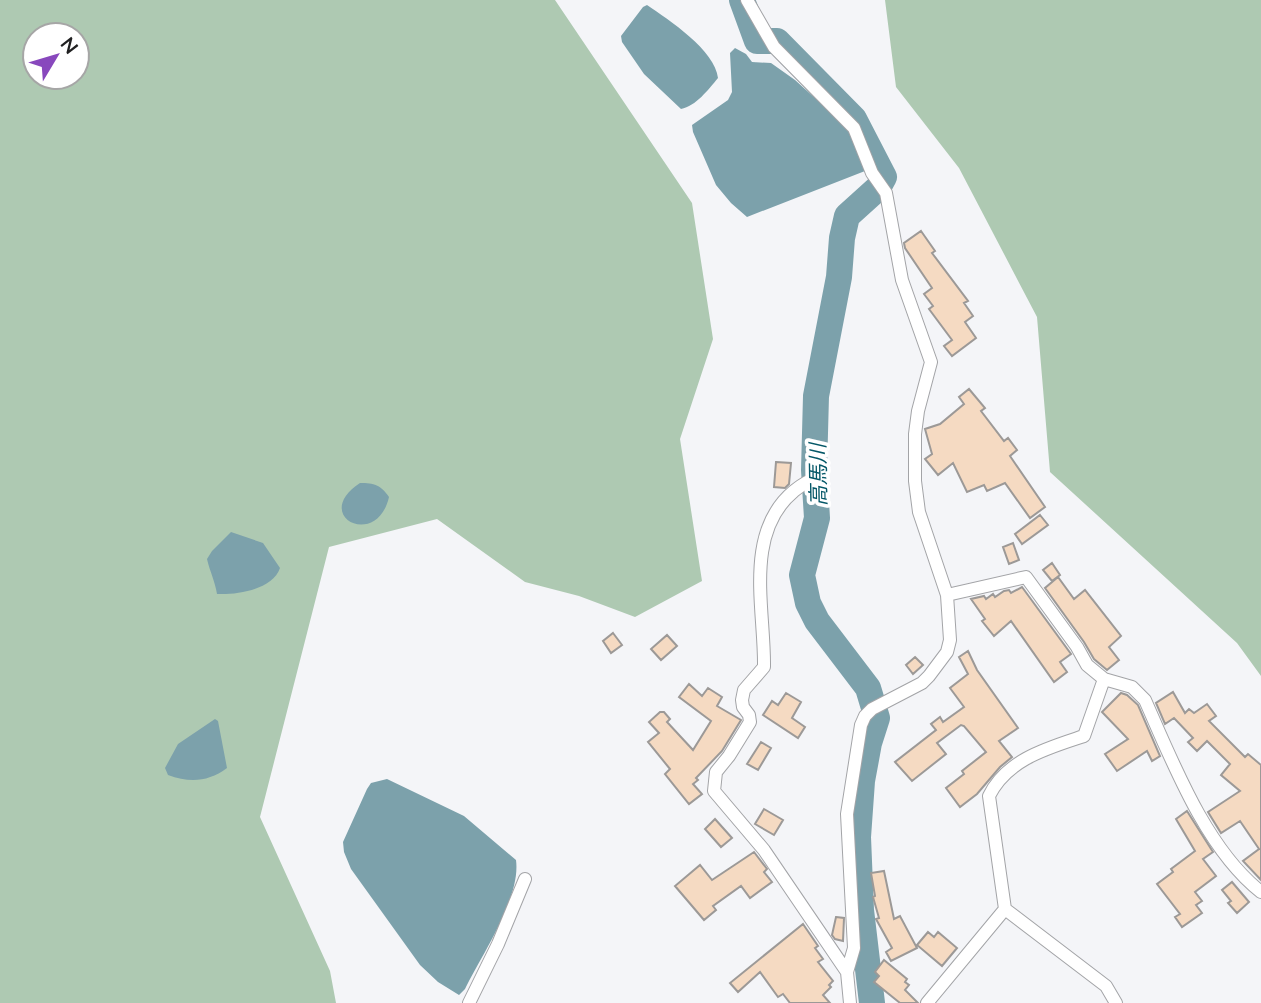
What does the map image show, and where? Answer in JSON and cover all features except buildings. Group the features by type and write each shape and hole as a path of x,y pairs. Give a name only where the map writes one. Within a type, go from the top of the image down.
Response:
{"street":[{"path":"747,0 774,47 854,128 872,173 886,193 902,280 930,362 915,434 915,481 919,512 947,595 950,640 947,652 922,683 872,709 861,725 847,814 854,948 848,972 850,1003"},
{"path":"822,477 806,481 780,503 769,521 760,572 764,667 744,690 743,707 750,722 716,772 714,791 764,850 848,972"},
{"path":"947,595 1026,577 1077,646 1087,665 1104,679 1132,687 1145,700 1193,805 1241,876 1261,892"},
{"path":"1104,679 1095,711 1084,736 1029,755 996,781 989,796 1005,909 1106,986 1116,1003"},
{"path":"469,1003 526,879"},
{"path":"928,1003 1005,909"}],"green space":[{"path":"0,0 555,0 692,203 713,339 680,439 702,581 635,617 579,596 525,582 437,519 329,547 260,817 330,971 336,1003 0,1003"},
{"path":"885,0 1261,0 1261,676 1237,643 1050,472 1037,317 959,168 896,87"}],"water":[{"path":"647,5 690,37 715,67 718,78 692,105 681,109 644,74 622,42 621,36"},
{"path":"735,48 746,54 752,62 771,63 795,80 847,127 865,171 747,217 731,203 716,185 692,125 728,100 732,92 730,53"},
{"path":"360,483 377,486 389,497 382,513 372,522 361,525 344,516 342,507 346,495"},
{"path":"231,532 263,543 280,568 263,586 244,592 217,594 207,559"},
{"path":"215,719 218,721 227,768 199,780 168,775 165,768 178,744"},
{"path":"387,779 464,816 516,860 513,891 507,908 465,989 459,995 438,982 420,965 351,869 344,852 343,842 367,789 371,783"}],"waterway":[{"name":"高馬川","path":"742,0 757,41 777,41 854,119 884,177 878,188 847,216 842,238 839,277 816,396 814,470 817,518 802,575 808,603 817,621 868,688 877,718 862,781 858,837 861,910 872,1003"}]}
